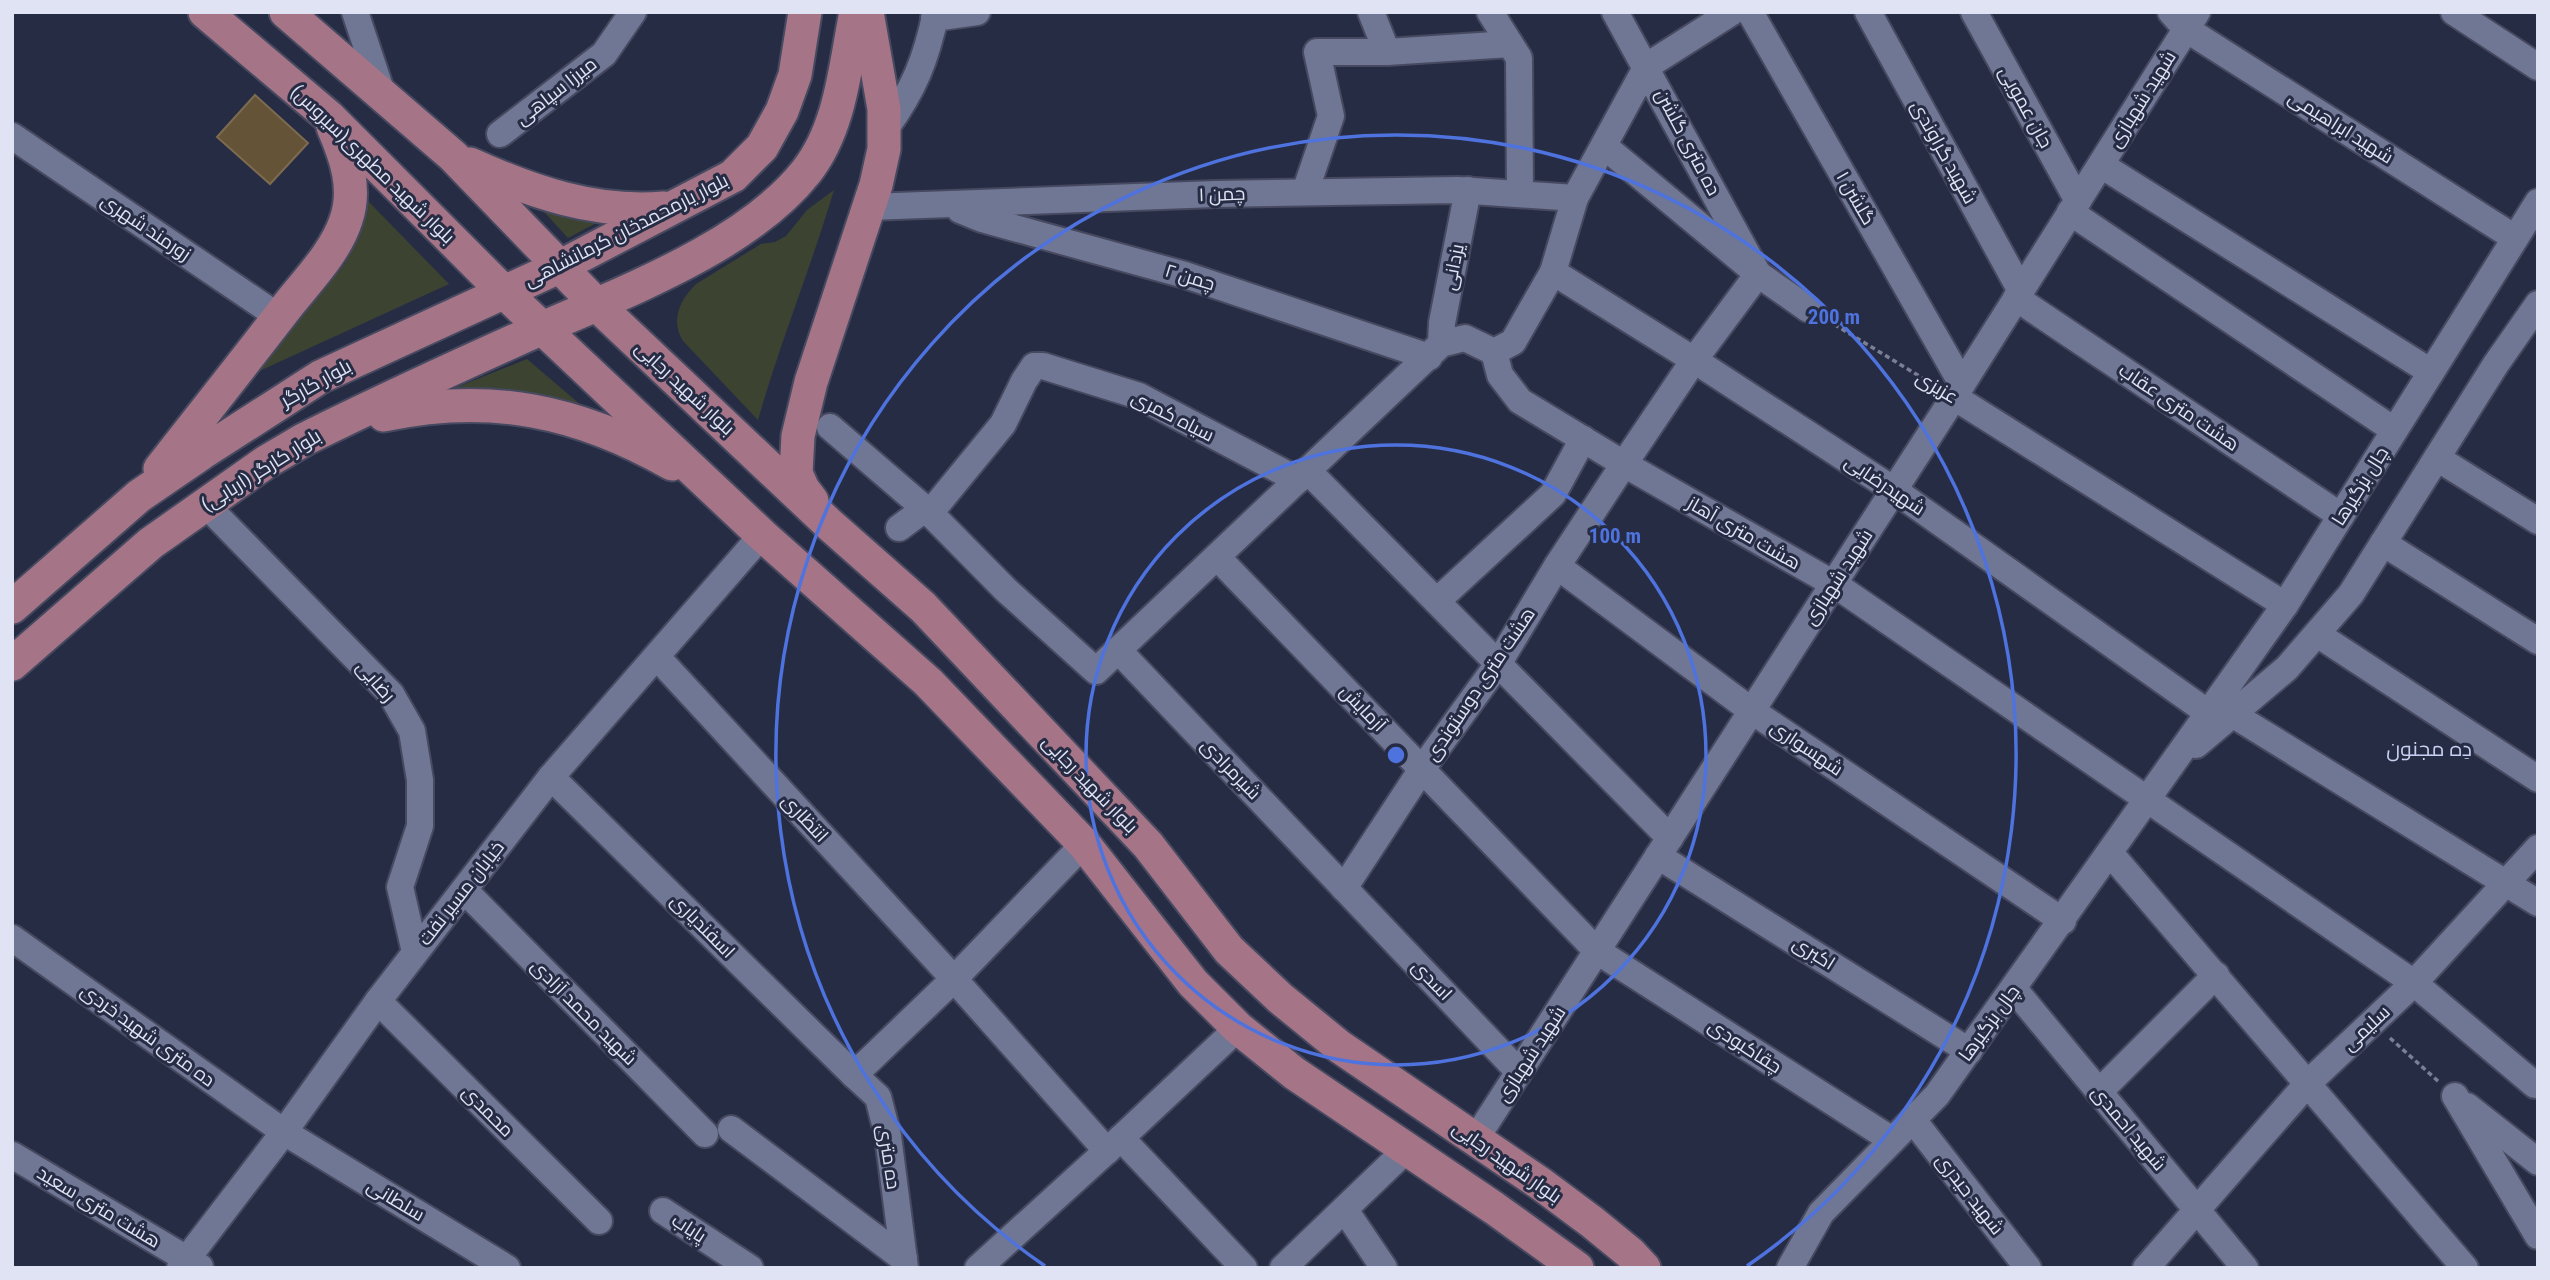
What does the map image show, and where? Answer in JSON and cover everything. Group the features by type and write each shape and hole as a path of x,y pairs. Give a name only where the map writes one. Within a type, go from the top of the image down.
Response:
{"main road":[{"name":"بلوار شهید مطهری(سیروس)","path":"205,12 328,116 505,293"},
{"path":"286,12 453,156 561,266"},
{"name":"بلوار یارمحمدخان کرمانشاهی","path":"505,293 733,176 762,147 782,111 795,75 804,12"},
{"path":"544,328 677,267 732,235 778,200 806,172 833,124 856,12"},
{"path":"830,525 803,489 796,473 795,455 811,382 881,166 886,128 867,12"},
{"path":"12,607 139,496 320,264 346,222 351,202 351,180 345,154 328,116"},
{"path":"453,156 547,194 593,206 630,210 674,207"},
{"name":"بلوار شهید رجایی","path":"561,266 597,304 830,525 923,607 1148,845 1220,938 1280,998 1340,1047 1541,1184 1592,1222 1644,1268"},
{"path":"505,293 762,535 928,682 1084,844 1183,971 1238,1028 1294,1073 1577,1268"},
{"name":"بلوار کارگر","path":"139,496 320,377 505,293"},
{"name":"بلوار کارگر (اربابی)","path":"12,664 151,542 305,439 544,328"},
{"path":"320,377 342,379 354,390 354,405 345,419"},
{"path":"305,439 349,424 405,410 445,405 491,405 540,412 589,425 646,449 710,486"},
{"path":"1183,971 1220,938"}],"street":[{"path":"355,12 383,96"},
{"name":"میرزا سپاهی","path":"500,134 604,54 633,12"},
{"path":"886,128 907,98 920,71 935,15 977,12"},
{"path":"1371,12 1387,52"},
{"path":"1490,12 1514,51 1520,194"},
{"name":"ده متری گلشن","path":"1615,12 1647,66 1758,274"},
{"path":"830,427 930,513 1006,590 1096,671 1435,350 1465,338 1494,352 1513,342 1553,272 1575,198 1647,66 1732,12"},
{"name":"گلشن ۱","path":"1749,12 1958,390"},
{"name":"شهید گراوندی","path":"1868,12 2019,295"},
{"name":"جان عمویی","path":"1974,12 2074,207"},
{"path":"2455,12 2538,67"},
{"name":"شهید شهبازی","path":"1475,1140 2019,295 2101,165 2185,18"},
{"name":"شهید ابراهیمی","path":"2185,18 2515,237"},
{"path":"1305,192 1331,116 1317,52 1514,51"},
{"name":"زورمند شهری","path":"12,136 279,317"},
{"path":"1604,146 1758,274 1808,309"},
{"path":"2101,165 2431,372"},
{"name":"چمن ۱","path":"869,207 1305,192 1468,190 1575,198"},
{"name":"یزدانی","path":"1435,350 1468,190"},
{"name":"چال بزگیرها","path":"1790,1268 1821,1213 1937,1095 2173,764 2220,713 2538,202"},
{"name":"چمن ۲","path":"949,205 982,219 1185,275 1435,350"},
{"path":"2074,207 2394,430"},
{"name":"شهیدرضایی","path":"1553,272 1894,490 2220,713 2538,902"},
{"name":"هشت متری دوستوندی","path":"1345,888 1422,769 1498,664 1557,566 1624,464 1694,360 1758,274"},
{"name":"هشت متری عقاب","path":"2019,295 2341,516"},
{"name":"چال بزگیرها","path":"2220,713 2287,668 2351,594 2538,304"},
{"name":"هشت متری آهاز","path":"1494,352 1500,374 1520,401 1833,584 2149,799 2414,984 2535,1085 2538,1082"},
{"name":"سیاه کمری","path":"930,513 1003,424 1034,366 1043,366 1139,396 1303,476 1437,601 1498,664"},
{"name":"عزیزی","path":"1958,390 2285,605"},
{"path":"1437,601 1553,494 1583,439"},
{"path":"2437,457 2538,521"},
{"name":"رضایی","path":"205,504 391,694 412,732 420,780 420,826 400,887 415,952"},
{"path":"899,528 919,513 930,513"},
{"name":"خیابان مسیر نفت","path":"189,1265 377,1001 551,777 762,535"},
{"path":"2383,543 2538,641"},
{"name":"آزمایش","path":"1217,557 1597,951"},
{"name":"شهسواری","path":"1557,566 1752,711 2063,921"},
{"path":"2317,634 2538,779"},
{"name":"شیرمرادی","path":"1118,650 1345,888"},
{"name":"انتظاری","path":"657,657 954,979 1114,1145 1244,1268"},
{"name":"اکبری","path":"1498,664 1664,847 1969,1051"},
{"name":"اسفندیاری","path":"551,777 861,1069"},
{"path":"861,1069 954,979 1084,844"},
{"name":"سلیمی","path":"2146,1268 2308,1083 2414,984 2538,848"},
{"path":"2110,853 2465,1268"},
{"name":"اسدی","path":"1345,888 1520,1072"},
{"name":"شهید محمد آزادی","path":"464,890 705,1134"},
{"name":"ده متری شهید خردی","path":"12,938 284,1132"},
{"name":"چقاکبودی","path":"1597,951 1892,1140"},
{"path":"2099,1092 2216,975"},
{"name":"شهید احمدی","path":"2014,989 2245,1268"},
{"name":"محمدی","path":"377,1001 599,1221"},
{"path":"978,1268 1238,1028"},
{"name":"ده متری","path":"861,1069 878,1097 888,1136 904,1263"},
{"path":"2455,1096 2538,1163"},
{"path":"2455,1096 2538,1236"},
{"name":"شهید حیدری","path":"1913,1120 2028,1268"},
{"path":"732,1129 904,1263"},
{"name":"سلطانی","path":"284,1132 507,1268"},
{"path":"1283,1268 1406,1150"},
{"name":"هشت متری سعید","path":"12,1155 189,1265"},
{"path":"1345,1210 1384,1268"},
{"name":"پایاب","path":"663,1211 750,1268"}],"path":[{"name":"عزیزی","path":"1808,309 1958,390"},
{"path":"2372,1023 2455,1096"}],"green space":[{"path":"834,190 758,420 683,341 677,325 681,304 696,284 761,244 775,242 786,236 807,210"},
{"path":"366,199 449,284 251,375 345,263 360,232"},
{"path":"537,204 600,221 568,238"},
{"path":"527,359 582,406 516,393 450,390"}],"building":[{"path":"255,95 308,143 270,184 217,137"}],"district":[{"name":"دِه مجنون","path":"2429,749"}]}
